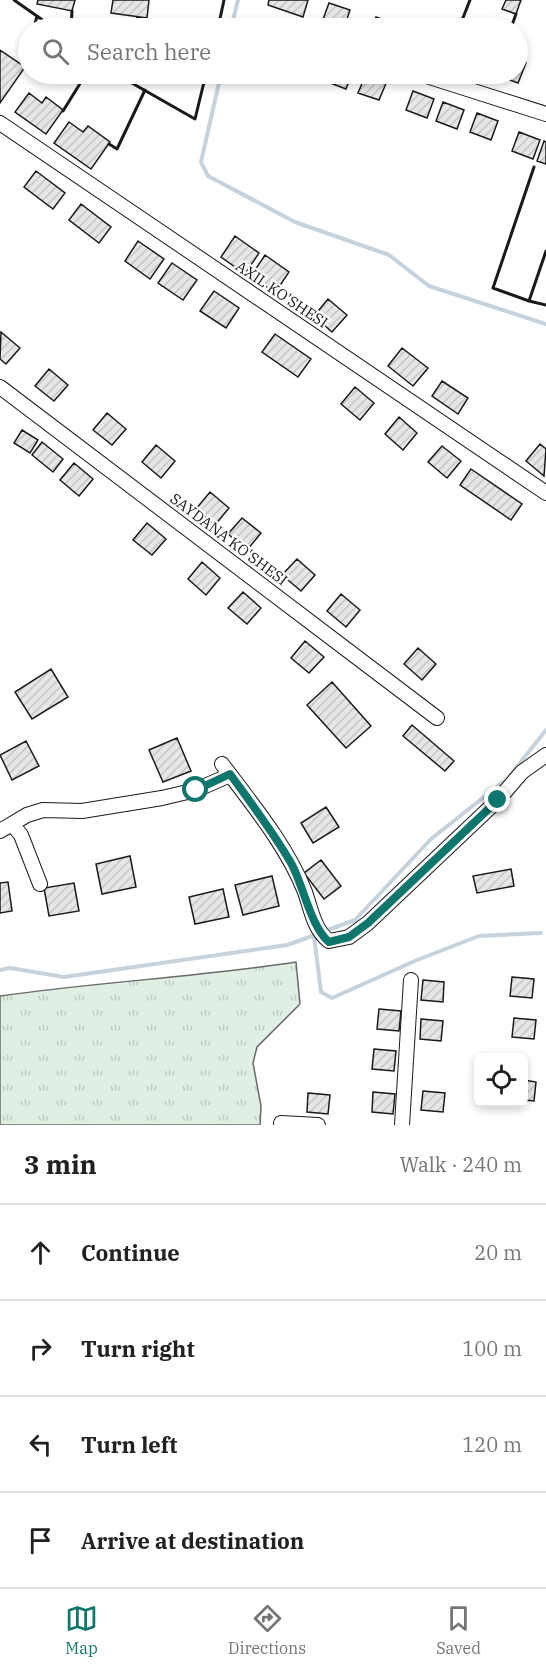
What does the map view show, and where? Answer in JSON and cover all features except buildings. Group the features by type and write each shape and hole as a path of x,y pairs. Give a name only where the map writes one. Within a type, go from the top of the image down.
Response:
{"street":[{"path":"452,84 546,114"},
{"name":"AXIL KO'SHESI","path":"0,123 546,493"},
{"name":"SAYDANA KO'SHESI","path":"0,387 437,718"},
{"path":"6,828 27,815 43,810 82,811 196,790 226,769 291,862 317,928 329,942 349,937 368,923 498,800 522,772 546,754"},
{"path":"6,828 21,835 40,884"},
{"path":"402,1125 411,980"},
{"path":"281,1123 318,1125"}],"green space":[{"path":"296,962 300,1004 257,1047 253,1063 261,1106 260,1125 0,1125 0,996"}],"waterway":[{"path":"234,18 238,0"},
{"path":"219,84 201,162 208,176 295,222 389,255 429,286 546,324"},
{"path":"325,931 355,920 431,839 508,778 546,730"},
{"path":"314,936 321,992 332,998 417,960 479,936 541,933"},
{"path":"0,970 10,968 64,977 287,945 318,934"}],"wall":[{"path":"14,0 40,18"},
{"path":"220,18 224,0"},
{"path":"463,18 470,0"},
{"path":"72,11 72,18"},
{"path":"515,18 516,14"},
{"path":"63,111 80,84"},
{"path":"134,84 195,119 204,84"},
{"path":"109,144 117,149 145,90"},
{"path":"534,167 493,288 529,301 546,251"},
{"path":"529,301 546,305"}],"route":[{"path":"196,790 230,774 291,862 317,928 329,942 349,937 368,923 498,800"}]}
